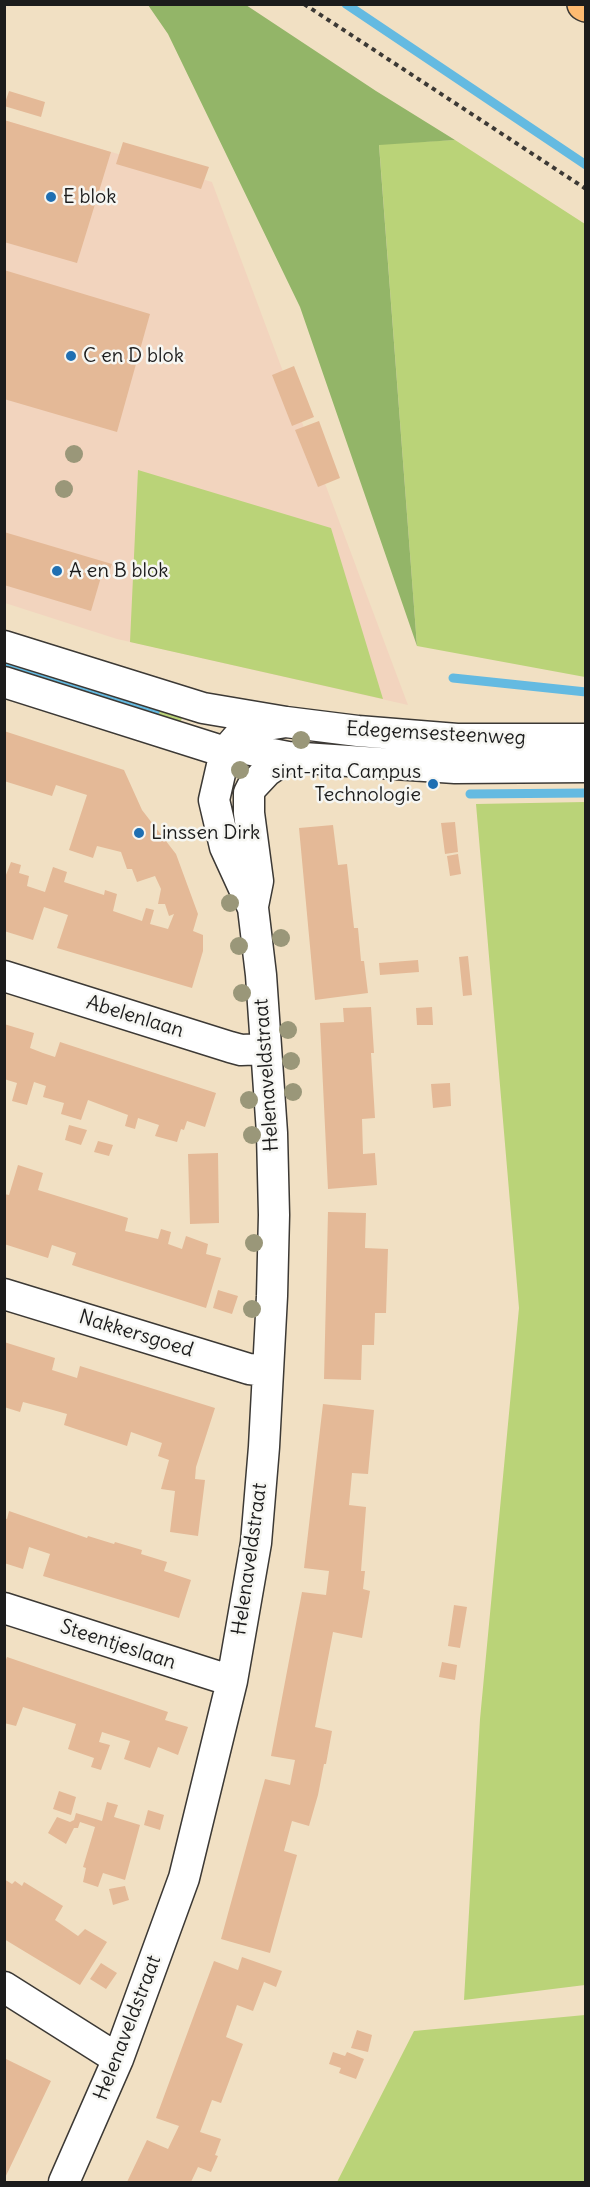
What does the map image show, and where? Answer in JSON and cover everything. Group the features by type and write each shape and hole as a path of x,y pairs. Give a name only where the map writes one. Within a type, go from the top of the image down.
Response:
{"street":[{"name":"Edegemsesteenweg","path":"4,646 203,708 286,722 358,732 468,739 585,739"},
{"name":"Edegemsesteenweg","path":"4,682 225,752 246,749 288,757 455,768 585,766"},
{"name":"Edegemsesteenweg","path":"225,752 239,735 261,726 286,722"},
{"path":"405,735 406,764"},
{"name":"Helenaveldstraat","path":"64,2182 118,2060 184,1878 232,1681 256,1543 268,1371 274,1215 272,1133 261,975 252,908 225,847 214,800 225,752"},
{"name":"Helenaveldstraat","path":"252,908 258,881 249,813 249,794 262,775 288,757"},
{"name":"Abelenlaan","path":"4,976 230,1047 241,1050 266,1049"},
{"name":"Nakkersgoed","path":"4,1294 249,1369 268,1371"},
{"name":"Steentjeslaan","path":"4,1608 232,1681"},
{"path":"4,1987 118,2060"}],"path":[{"path":"304,4 585,189"}],"shaded area":[{"path":"4,120 212,182 408,705 117,639 5,603"}],"green space":[{"path":"148,5 246,5 455,140 379,145 417,646 300,307 168,34"},
{"path":"455,140 585,224 585,677 417,646 379,144"},
{"path":"138,470 331,528 383,699 130,642"},
{"path":"5,656 183,714 179,728 5,673"},
{"path":"585,802 585,1985 464,2000 480,1719 519,1308 476,804"},
{"path":"585,2015 585,2182 337,2182 414,2031"}],"building":[{"path":"9,91 45,102 41,117 4,106"},
{"name":"E blok","path":"4,120 111,152 77,263 4,242"},
{"path":"123,142 209,167 201,189 116,164"},
{"name":"C en D blok","path":"4,270 150,314 117,432 4,399"},
{"path":"294,366 314,417 292,426 272,375"},
{"path":"319,421 340,478 318,487 295,430"},
{"name":"A en B blok","path":"4,532 112,564 107,579 101,577 91,611 4,585"},
{"path":"4,731 124,770 142,810 176,854 198,914 193,931 203,935 203,951 192,988 57,948 68,915 44,907 33,940 4,931 4,880 11,862 21,865 19,873 29,876 27,886 45,892 53,867 67,872 64,882 104,895 105,890 117,894 113,911 142,921 146,908 154,910 150,924 168,929 174,914 169,916 165,904 158,904 161,889 155,876 137,882 132,869 127,869 121,852 97,846 93,858 69,850 87,795 56,785 52,796 4,781"},
{"path":"455,822 458,852 445,854 441,823"},
{"path":"333,825 338,865 347,864 354,928 358,928 361,961 364,961 368,993 315,1000 299,828"},
{"path":"458,854 461,874 450,876 447,856"},
{"path":"468,956 472,995 463,996 459,957"},
{"path":"418,960 419,972 380,975 379,963"},
{"path":"371,1007 375,1118 362,1119 363,1154 375,1153 377,1185 328,1189 320,1023 344,1022 343,1008"},
{"path":"432,1007 433,1025 417,1025 416,1008"},
{"path":"4,1024 34,1033 30,1048 55,1057 60,1042 216,1093 205,1127 187,1121 184,1130 181,1129 177,1142 155,1136 159,1125 138,1118 135,1129 125,1126 128,1115 88,1100 81,1120 61,1114 64,1103 43,1097 46,1086 34,1082 27,1105 12,1101 17,1083 4,1079"},
{"path":"450,1083 451,1106 433,1108 431,1084"},
{"path":"69,1125 87,1130 81,1145 65,1140"},
{"path":"98,1141 113,1145 109,1156 94,1152"},
{"path":"218,1153 219,1223 190,1224 188,1154"},
{"path":"18,1165 43,1173 38,1190 128,1218 125,1231 158,1239 161,1229 171,1232 168,1244 182,1249 186,1236 208,1244 206,1254 221,1258 206,1308 72,1265 76,1253 52,1245 48,1258 4,1244 4,1194 9,1195"},
{"path":"328,1212 366,1213 365,1248 388,1249 386,1313 375,1313 374,1345 362,1345 361,1380 324,1379"},
{"path":"218,1290 238,1296 232,1314 213,1308"},
{"path":"4,1342 55,1358 52,1370 77,1378 80,1366 215,1408 196,1467 195,1479 205,1480 198,1536 170,1532 175,1491 161,1489 169,1460 158,1456 162,1443 131,1432 127,1446 64,1425 67,1414 23,1402 20,1412 4,1407"},
{"path":"323,1404 374,1410 368,1474 352,1473 349,1505 366,1507 361,1571 365,1571 363,1589 370,1591 362,1638 333,1632 315,1727 332,1731 326,1764 324,1764 309,1826 292,1821 284,1851 297,1855 270,1953 221,1939 265,1779 290,1785 295,1760 271,1756 302,1592 326,1595 329,1571 304,1568"},
{"path":"9,1511 87,1538 88,1536 142,1550 141,1554 167,1562 164,1571 191,1580 179,1618 43,1576 50,1554 29,1547 23,1569 4,1563 4,1518 7,1519"},
{"path":"454,1605 467,1607 460,1648 448,1646"},
{"path":"7,1657 168,1712 165,1720 188,1727 178,1755 158,1747 150,1768 124,1759 130,1741 102,1732 99,1742 110,1745 101,1770 91,1767 94,1758 68,1749 76,1724 23,1707 16,1726 4,1723 4,1665"},
{"path":"442,1662 457,1665 455,1680 439,1677"},
{"path":"59,1791 76,1797 71,1815 53,1809"},
{"path":"107,1802 118,1805 114,1817 140,1825 125,1880 103,1873 98,1887 83,1882 86,1868 83,1867 95,1827 80,1822 78,1828 74,1828 66,1844 48,1833 57,1817 70,1822 74,1820 76,1813 102,1821"},
{"path":"148,1810 164,1815 160,1830 144,1825"},
{"path":"4,1879 12,1884 15,1881 22,1886 24,1882 63,1906 55,1920 78,1936 85,1929 107,1942 80,1985 4,1939"},
{"path":"125,1886 129,1900 113,1905 109,1889"},
{"path":"242,1957 282,1971 276,1987 264,1982 253,2011 237,2005 226,2037 243,2044 221,2103 212,2100 200,2132 221,2139 215,2155 218,2156 211,2172 198,2167 191,2182 127,2182 147,2140 168,2149 179,2126 156,2118 214,1961 238,1970"},
{"path":"101,1963 117,1973 106,1989 90,1979"},
{"path":"357,2030 372,2035 368,2052 351,2048"},
{"path":"333,2052 345,2056 347,2052 364,2059 356,2079 339,2073 341,2068 329,2064"},
{"path":"4,2058 51,2081 4,2180"}],"waterway":[{"path":"346,4 586,165"},
{"path":"4,664 155,712"},
{"path":"453,678 586,692"},
{"path":"470,794 586,793"}],"place":[{"name":"E blok","path":"51,197"},
{"name":"C en D blok","path":"71,356"},
{"name":"A en B blok","path":"57,571"},
{"name":"sint-rita Campus Technologie","path":"433,784"},
{"name":"Linssen Dirk","path":"139,833"}]}
